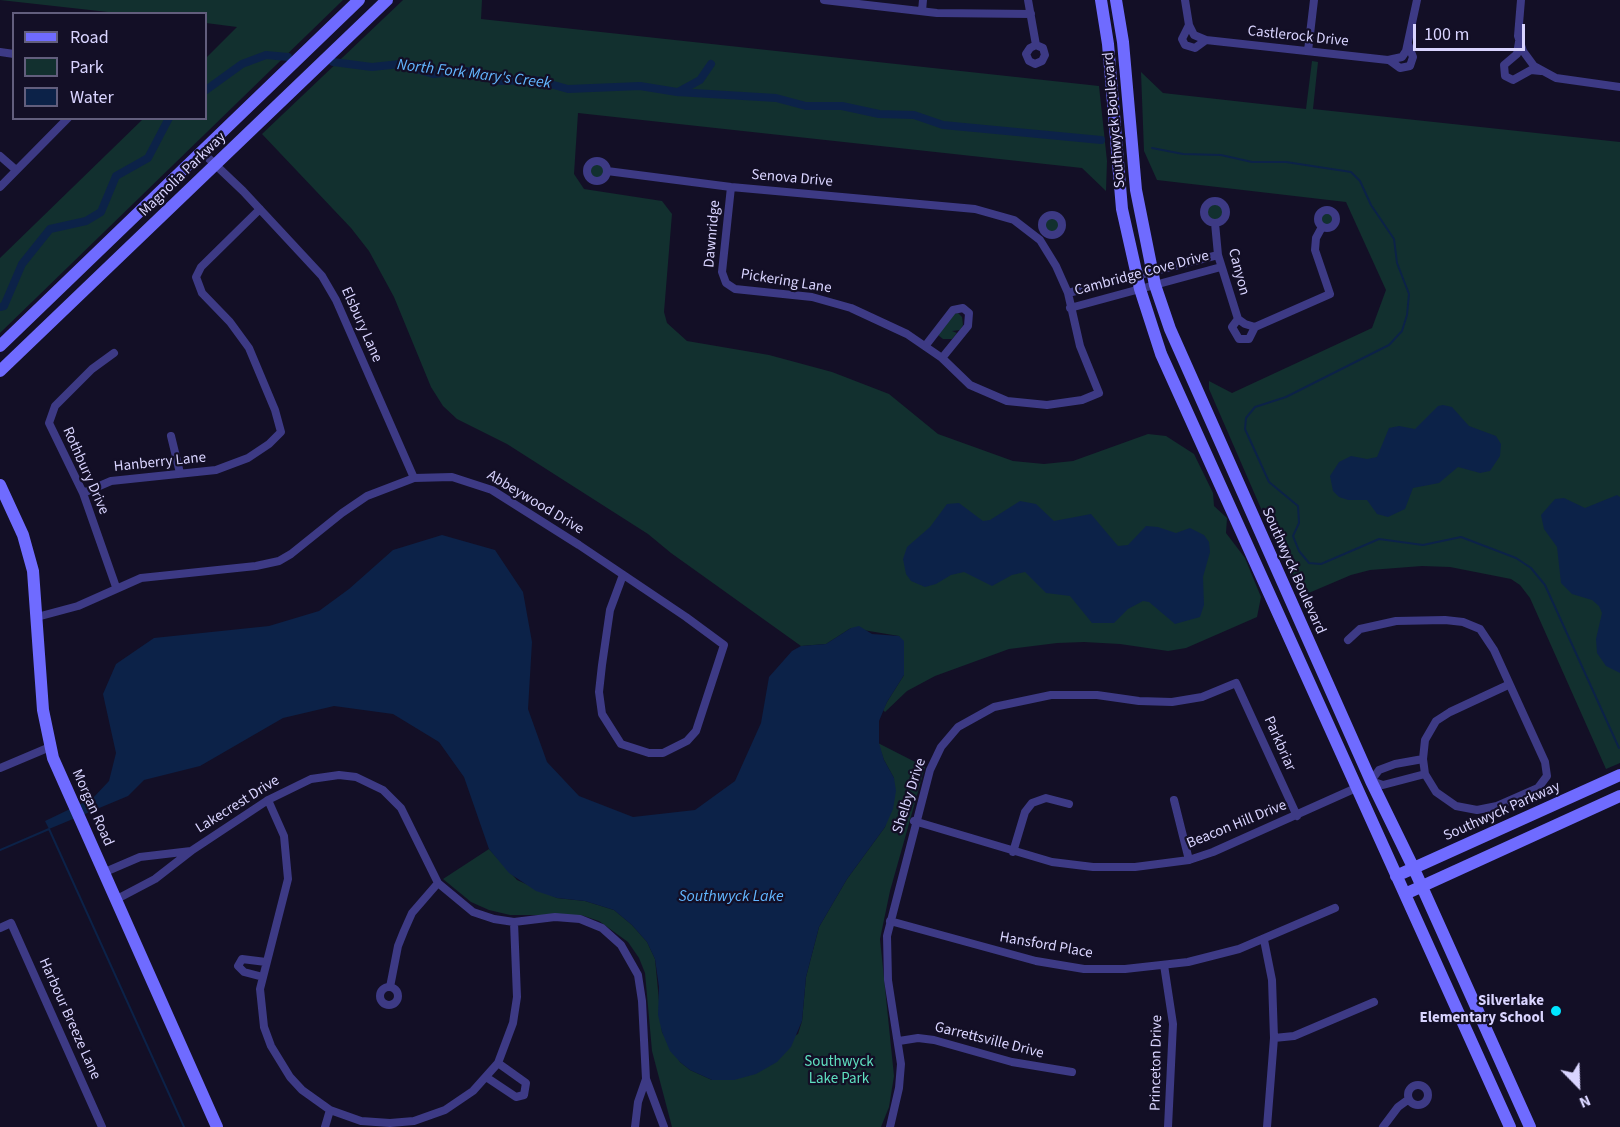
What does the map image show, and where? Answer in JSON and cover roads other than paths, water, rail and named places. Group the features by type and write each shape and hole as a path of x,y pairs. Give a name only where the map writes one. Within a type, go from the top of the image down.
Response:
{"street":[{"name":"Magnolia Parkway","path":"0,346 359,0"},
{"name":"Magnolia Parkway","path":"0,371 387,0"},
{"path":"824,0 922,11 1031,14"},
{"path":"922,11 923,0"},
{"path":"1028,0 1036,45"},
{"path":"1101,2 1119,0"},
{"name":"Southwyck Boulevard","path":"1119,0 1136,190 1155,285 1191,382 1371,781 1468,985 1530,1127"},
{"path":"1185,0 1189,25"},
{"path":"1308,51 1314,0"},
{"path":"1408,44 1417,0"},
{"path":"1521,0 1517,30 1519,42 1527,59 1541,71"},
{"name":"Southwyck Boulevard","path":"1101,2 1108,44 1122,209 1140,289 1172,380 1510,1127"},
{"name":"Castlerock Drive","path":"1189,25 1194,35 1206,40 1388,60 1402,57 1408,44"},
{"name":"Castlerock Drive","path":"1189,25 1182,39 1185,45 1195,48 1206,40"},
{"path":"1108,44 1123,42"},
{"path":"1519,42 1517,54 1504,65 1505,76 1513,80 1531,70 1541,71 1561,79 1620,87"},
{"name":"Castlerock Drive","path":"1388,60 1400,68 1410,66 1413,57 1408,44"},
{"path":"0,186 66,120"},
{"name":"Elsbury Lane","path":"202,153 260,209 313,266 336,300 414,478"},
{"path":"0,156 16,170"},
{"name":"Senova Drive","path":"607,171 731,187 975,208 1014,220 1042,236 1068,293"},
{"name":"Dawnridge","path":"726,283 722,273 731,187"},
{"name":"Hanberry Lane","path":"83,493 111,481 180,473 196,474 235,463 269,444 281,432 275,410 249,348 230,322 202,293 196,277 220,248 260,209"},
{"name":"Canyon","path":"1215,223 1221,267 1241,322"},
{"path":"1255,327 1255,332 1249,339 1239,339 1235,336 1232,327 1241,322 1255,327 1330,294 1315,250 1316,238 1322,227"},
{"path":"118,233 131,245"},
{"name":"Cambridge Cove Drive","path":"1068,293 1218,255"},
{"name":"Cambridge Cove Drive","path":"1070,308 1221,267"},
{"name":"Pickering Lane","path":"726,283 735,289 812,297 838,303 895,327 926,345 970,385 1007,402 1047,405 1082,400 1099,393 1080,346 1070,308"},
{"path":"1068,293 1070,308"},
{"path":"926,345 953,310 963,309 969,313 968,326 942,358"},
{"path":"31,317 44,329"},
{"name":"Rothbury Drive","path":"114,353 92,369 55,405 49,423 83,493 116,587"},
{"path":"171,436 180,473"},
{"name":"Abbeywood Drive","path":"37,617 78,606 116,587 141,578 256,566 279,561 367,496 414,478 452,477 492,490 623,575 724,645 702,718 687,741 663,753 650,753 621,744 606,723 599,692 610,610 623,575"},
{"name":"Morgan Road","path":"0,485 23,535 33,571 43,710 50,747 70,800 105,872 217,1127"},
{"path":"1257,568 1272,561"},
{"path":"1348,640 1359,629 1376,624 1420,619 1463,622 1480,629 1494,650 1545,762 1547,776 1538,788 1497,806 1477,810 1456,806 1436,792 1425,774 1423,759 1425,740 1436,721 1450,711 1508,685"},
{"name":"Parkbriar","path":"1236,683 1297,816"},
{"name":"Shelby Drive","path":"890,1127 899,1088 899,1041 887,964 890,921 914,821 930,770 941,747 958,727 985,711 1018,701 1061,694 1172,702 1202,696 1236,683"},
{"path":"0,768 50,747"},
{"path":"1356,788 1371,781 1379,770 1395,764 1423,759"},
{"path":"1395,764 1401,780"},
{"path":"1371,781 1383,785 1425,774"},
{"name":"Southwyck Parkway","path":"1396,876 1620,775"},
{"name":"Lakecrest Drive","path":"117,899 155,879 191,850 268,800 311,779 326,776 356,777 373,784 401,808 438,883 473,912 494,920 514,922 555,917 580,919 602,928 621,945 634,963 641,990 646,1079 664,1127"},
{"name":"Beacon Hill Drive","path":"914,821 1053,862 1093,867 1135,867 1189,860 1232,845 1356,788"},
{"path":"1405,894 1620,796"},
{"path":"1013,852 1025,812 1032,803 1046,798 1069,804"},
{"path":"268,800 284,836 288,879 266,962 261,1006 271,1046 282,1065 302,1090 330,1110 362,1121 390,1123 414,1121 456,1104 486,1077 498,1063 510,1034 517,997 514,922"},
{"path":"1174,800 1189,860"},
{"path":"1557,804 1565,821"},
{"name":"Lakecrest Drive","path":"105,872 140,857 191,850"},
{"path":"390,987 404,931 412,913 438,883"},
{"name":"Hansford Place","path":"890,921 1008,955 1066,967 1125,969 1214,957 1264,940 1335,908"},
{"name":"Harbour Breeze Lane","path":"0,928 11,923 102,1127"},
{"path":"1264,940 1272,980 1274,1038 1267,1127"},
{"path":"263,977 244,972 238,966 242,959 266,962"},
{"name":"Princeton Drive","path":"1164,965 1173,1024 1168,1127"},
{"path":"1449,994 1468,985"},
{"path":"1274,1038 1294,1036 1374,1002"},
{"name":"Garrettsville Drive","path":"899,1041 918,1038 934,1040 1012,1062 1072,1072"},
{"path":"486,1077 516,1097 524,1095 526,1083 498,1063"},
{"path":"1490,1083 1507,1076"},
{"name":"Lakecrest Drive","path":"636,1127 638,1102 646,1079"},
{"path":"1383,1127 1398,1107 1409,1100"},
{"path":"325,1127 330,1110"}],"water":[{"path":"1438,406 1452,407 1469,426 1496,436 1501,444 1500,456 1490,471 1480,473 1458,467 1439,483 1413,488 1405,509 1388,517 1377,514 1367,500 1348,500 1339,497 1333,491 1330,476 1339,462 1351,456 1367,459 1377,457 1389,428 1399,426 1415,429"},
{"path":"1617,495 1620,497 1620,673 1606,666 1597,653 1596,639 1602,613 1599,606 1592,600 1572,594 1561,583 1557,547 1544,529 1541,515 1555,499 1564,498 1585,508"},
{"path":"1020,501 1036,504 1054,521 1091,514 1118,546 1128,545 1146,526 1176,533 1190,528 1204,535 1209,542 1210,552 1203,577 1204,605 1200,617 1175,624 1149,602 1143,601 1128,609 1114,623 1092,623 1070,596 1046,593 1025,572 1012,575 992,586 964,572 951,575 936,584 925,587 911,581 906,574 903,559 907,547 930,527 947,504 959,503 983,521 990,520"},
{"name":"Southwyck Lake","path":"442,535 495,550 523,592 532,642 528,709 547,762 579,796 633,817 695,810 735,781 761,723 769,677 792,651 801,646 826,644 851,628 859,626 872,634 899,636 904,641 904,675 887,702 879,721 879,743 884,760 894,778 896,791 893,809 885,827 847,879 819,927 806,977 802,1021 791,1047 777,1062 756,1074 734,1080 712,1080 690,1070 680,1062 670,1051 662,1032 658,1015 659,987 655,959 647,942 614,910 585,901 557,898 536,891 509,873 489,849 464,777 439,742 393,714 334,706 283,718 200,766 144,780 128,796 49,829 45,821 93,798 109,781 116,753 103,694 116,664 154,638 269,626 319,611 349,589 393,550"}],"waterway":[{"name":"North Fork Mary's Creek","path":"207,89 242,64 266,55 288,57"},
{"path":"333,62 372,67 400,64 433,74 468,71 500,81 536,80 568,89 640,86 677,92 776,98 806,106 842,106 879,114 914,115 943,125 1101,140"},
{"name":"North Fork Mary's Creek","path":"678,92 700,80 711,64"},
{"name":"North Fork Mary's Creek","path":"0,307 4,306 22,264 50,229 86,221 101,212 116,176 148,158 168,120"},
{"path":"1152,148 1183,154 1221,155 1252,162 1286,162 1351,172 1360,181 1371,205 1394,239 1397,263 1409,294 1407,315 1402,331 1389,345 1286,397 1255,407 1246,418 1245,429 1269,482 1298,506 1299,523 1293,536 1299,551 1309,563 1321,564 1379,539 1423,545 1461,537 1516,558 1531,568 1545,585 1619,748"},
{"path":"0,850 49,829 184,1127"}],"place":[{"name":"Silverlake Elementary School","path":"1556,1011"}],"park label":[{"name":"Southwyck Lake Park","path":"839,1072"}]}
